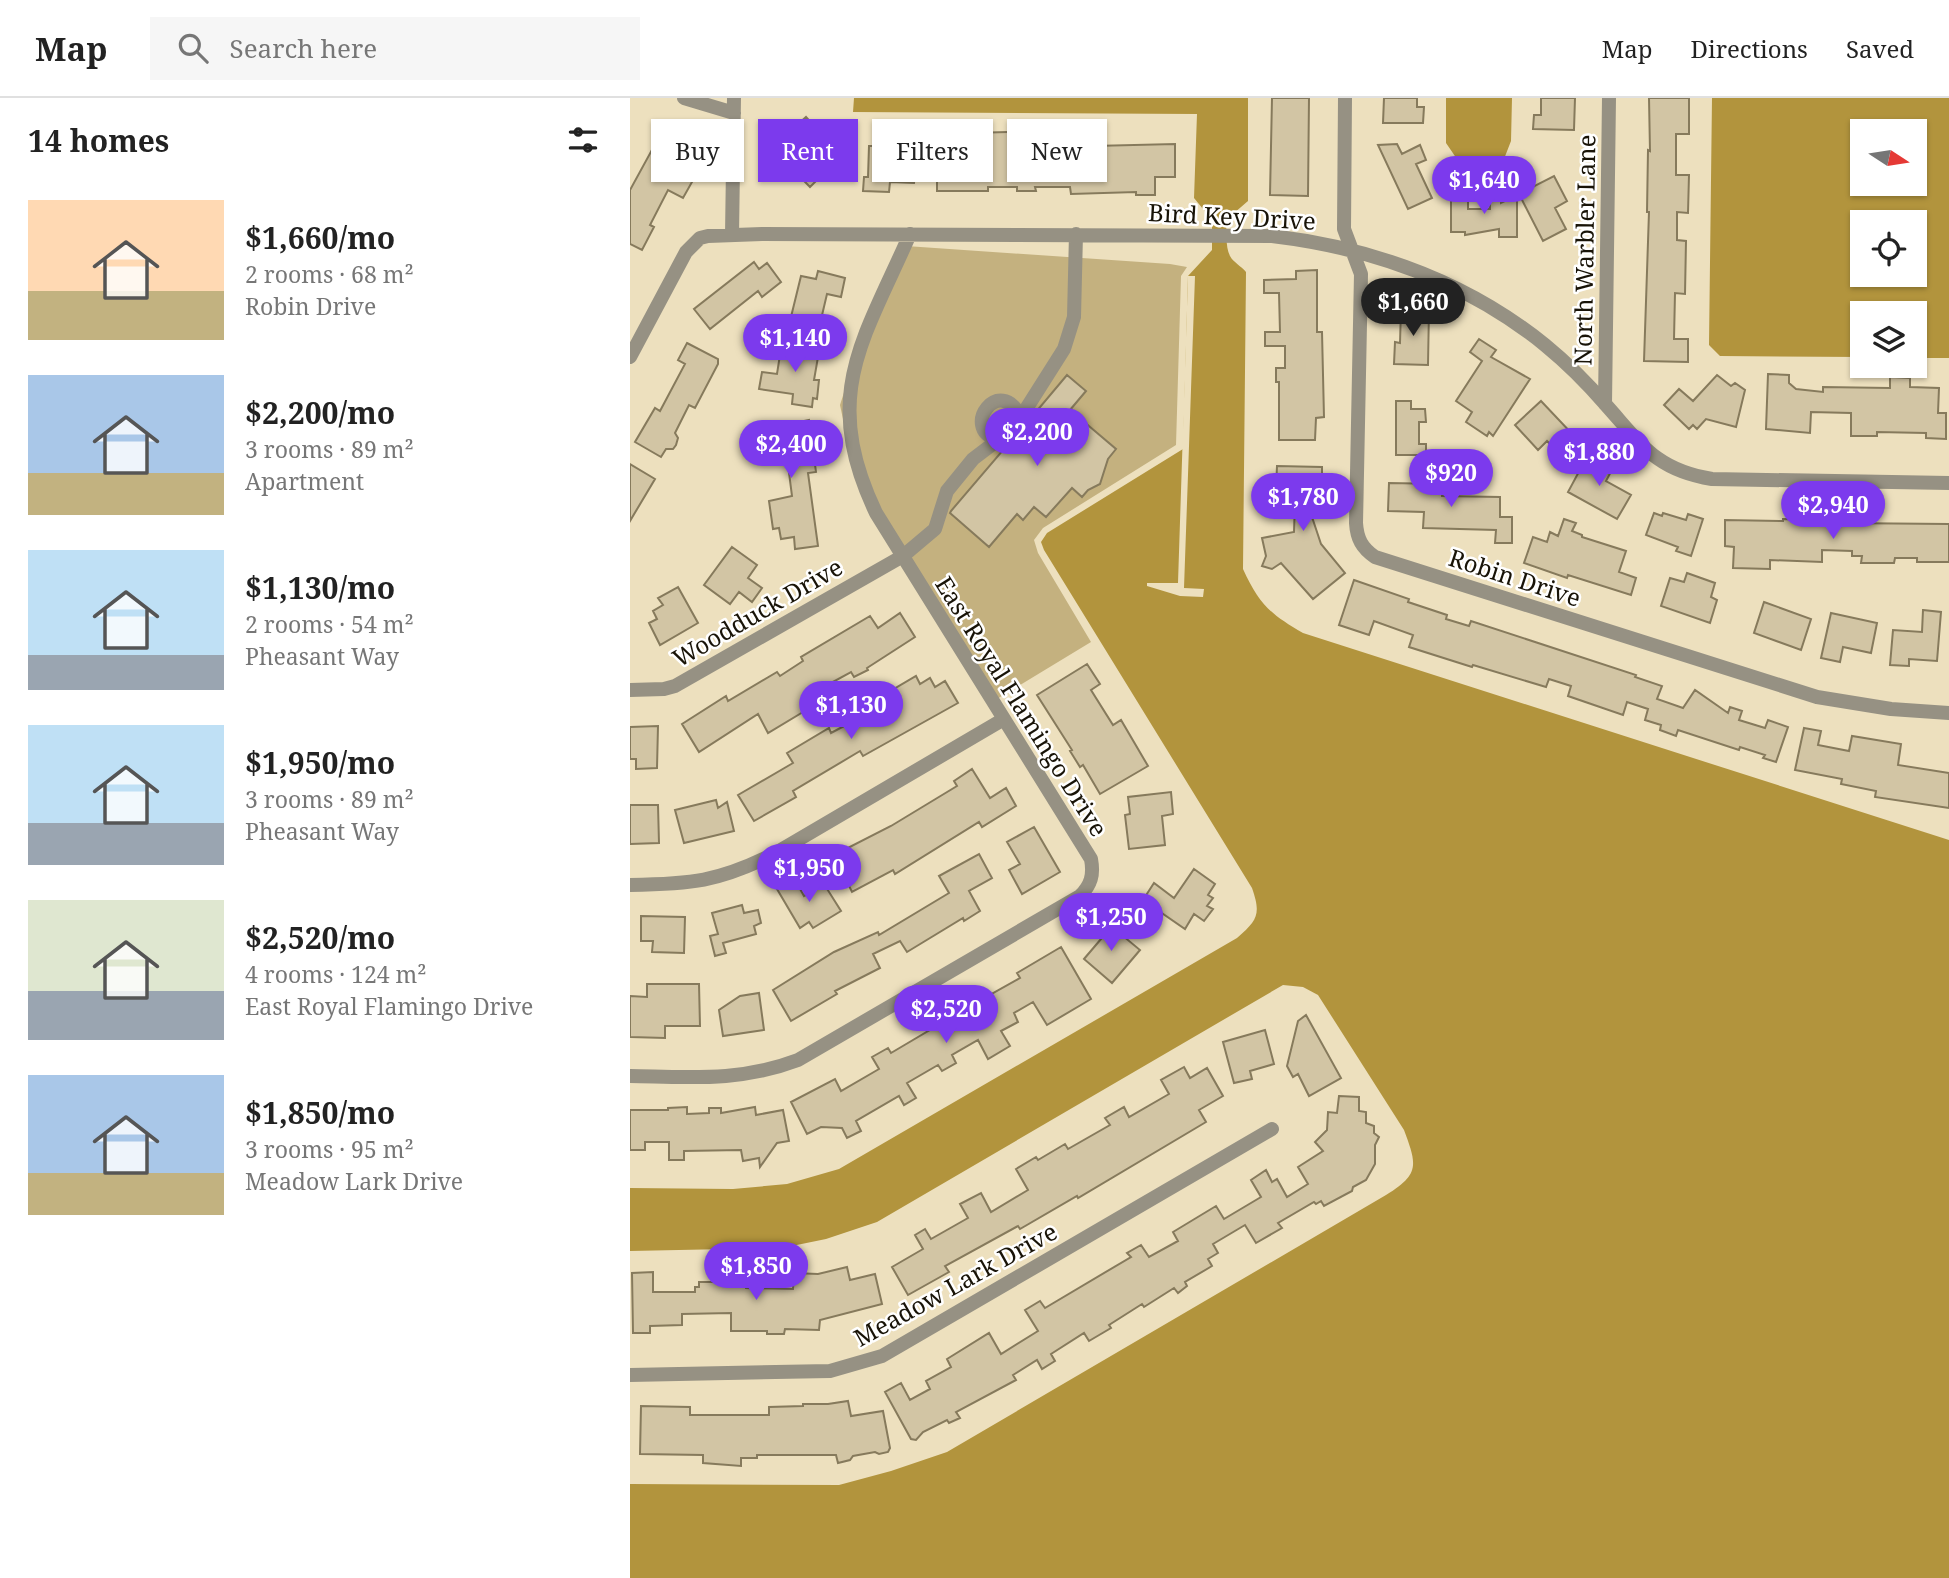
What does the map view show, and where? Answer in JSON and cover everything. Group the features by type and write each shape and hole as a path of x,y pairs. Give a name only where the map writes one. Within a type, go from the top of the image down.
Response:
{"street":[{"path":"684,98 734,105 732,235"},
{"path":"1345,98 1343,216 1344,229 1351,248"},
{"name":"North Warbler Lane","path":"1605,404 1609,98"},
{"name":"Bird Key Drive","path":"630,357 686,252 700,238 732,235 910,234 1272,236 1351,248 1414,269 1484,302 1548,347 1649,453 1671,468 1697,477 1726,480 1949,483"},
{"name":"East Royal Flamingo Drive","path":"630,1076 727,1077 760,1072 798,1060 1080,896 1092,881 1091,859 876,513 852,450 849,417 851,383 859,349 910,234"},
{"path":"1021,417 1015,406 1004,401 992,402 983,411 981,424 987,435 998,440 1015,434 1021,417 1064,349 1074,317 1076,234"},
{"name":"Robin Drive","path":"1351,248 1361,274 1356,523 1360,542 1367,552 1375,557 1817,697 1879,708 1949,713"},
{"name":"Woodduck Drive","path":"630,690 675,686 903,556 935,529 947,491 973,459 998,440"},
{"path":"630,885 699,882 748,867 1004,719"},
{"name":"Meadow Lark Drive","path":"630,1375 830,1371 882,1356 1272,1129"}],"shaded area":[{"path":"854,98 1248,98 1248,201 1226,220 1226,238 1230,256 1246,272 1243,569 1260,600 1282,620 1303,633 1949,840 1949,1578 630,1578 630,1484 839,1485 947,1452 1386,1195 1405,1181 1413,1168 1404,1130 1318,995 1303,987 1283,985 877,1222 826,1239 782,1248 630,1251 630,1188 733,1189 787,1184 839,1169 1237,938 1256,916 1252,888 1041,542 1047,533 1183,449 1188,276 1212,250 1212,220 1194,198 1197,114 853,112"},
{"path":"1446,98 1512,98 1511,141 1504,159 1482,168 1459,162 1446,143"},
{"path":"1712,98 1949,98 1949,358 1927,358 1927,301 1850,301 1850,357 1720,356 1709,345"},
{"path":"906,246 1187,267 1181,276 1176,445 1043,528 1034,540 1038,553 1091,642 992,702 912,569 850,452 840,405 871,308"}],"pier":[{"path":"1188,276 1195,276 1184,588 1204,589 1203,597 1180,596 1147,586 1147,583 1178,583"}],"building":[{"path":"1272,98 1309,98 1308,196 1270,195"},
{"path":"1384,98 1417,98 1417,107 1424,107 1423,123 1383,123"},
{"path":"1541,98 1575,98 1574,130 1533,129 1534,115 1541,115"},
{"path":"1649,98 1689,98 1689,134 1676,134 1676,175 1689,175 1688,213 1677,212 1677,240 1686,241 1685,294 1675,293 1674,339 1688,339 1688,362 1644,361 1649,212"},
{"path":"1007,132 1007,182 1107,182 1107,146 1175,144 1175,177 1155,177 1155,195 1136,195 1136,192 1071,194 1070,187 1035,187 1036,191 1017,191 1017,187 988,187 988,191 937,191 937,182 993,182 993,133"},
{"path":"1397,144 1402,154 1420,145 1426,160 1416,164 1432,198 1408,209 1378,145"},
{"path":"869,146 872,146 872,182 890,182 889,192 863,191 864,177 868,177"},
{"path":"651,152 651,182 692,182 683,198 668,190 650,225 654,227 642,250 630,244 630,190"},
{"path":"1554,176 1567,201 1555,208 1566,229 1543,241 1519,194"},
{"path":"1451,191 1468,191 1468,209 1490,209 1490,194 1501,194 1501,203 1517,195 1517,237 1499,237 1499,229 1465,235 1465,232 1451,232"},
{"path":"754,262 759,269 767,263 781,282 762,297 758,291 710,329 694,309"},
{"path":"1317,270 1317,332 1322,332 1324,417 1316,418 1315,440 1279,440 1279,382 1276,382 1276,368 1285,368 1285,346 1265,346 1265,332 1280,332 1279,293 1264,293 1264,280 1296,279 1296,271"},
{"path":"818,271 845,278 841,297 827,294 819,328 790,321 801,276 816,279"},
{"path":"1401,309 1429,309 1428,365 1394,364 1395,342 1400,343"},
{"path":"1479,339 1496,350 1491,357 1530,379 1493,436 1489,432 1487,436 1466,422 1472,412 1456,401 1482,361 1470,352"},
{"path":"782,342 817,348 814,380 819,380 817,399 813,398 812,407 792,404 793,394 759,389 762,372 777,374"},
{"path":"687,343 718,359 718,364 695,408 689,405 675,433 678,438 676,445 673,449 666,449 661,457 635,442 655,408 660,411 685,364 678,360"},
{"path":"1768,374 1789,375 1789,383 1796,389 1823,392 1823,387 1890,388 1890,378 1910,378 1910,387 1939,388 1938,413 1946,413 1946,439 1926,438 1926,433 1877,432 1877,436 1851,436 1851,413 1811,412 1810,433 1766,429"},
{"path":"1067,375 1086,391 1070,410 1116,449 1108,459 1100,484 1088,490 1082,497 1072,488 1046,517 1034,507 1023,520 1017,514 989,547 950,513 1003,450 1021,441 1035,413"},
{"path":"1717,375 1731,386 1735,383 1745,390 1736,427 1706,419 1697,429 1693,425 1689,429 1664,405 1679,389 1693,401"},
{"path":"1396,401 1411,401 1411,409 1425,409 1426,422 1419,422 1419,444 1426,444 1426,455 1396,455"},
{"path":"1541,401 1576,438 1560,454 1547,441 1538,450 1515,425"},
{"path":"809,420 816,472 808,473 818,546 795,549 794,537 781,539 779,528 773,529 769,501 792,496 787,457 755,461 751,432"},
{"path":"1594,455 1614,466 1606,481 1631,495 1617,519 1568,492 1582,466 1586,469"},
{"path":"630,464 655,479 630,521"},
{"path":"1277,466 1322,467 1322,514 1311,514 1321,544 1345,573 1313,599 1281,563 1272,569 1262,566 1266,556 1262,538 1294,532 1295,501 1287,501 1287,489 1276,489"},
{"path":"1389,483 1442,484 1442,496 1500,497 1500,517 1512,517 1512,543 1495,543 1496,530 1423,528 1424,512 1388,511"},
{"path":"1654,513 1686,520 1688,514 1703,519 1691,556 1676,551 1678,547 1646,535"},
{"path":"1564,519 1576,523 1572,531 1582,537 1626,551 1619,572 1636,578 1631,595 1524,563 1533,537 1547,542 1550,532 1558,536"},
{"path":"1725,520 1839,520 1839,523 1949,524 1949,562 1917,562 1917,558 1895,558 1894,563 1861,563 1862,556 1852,556 1852,551 1822,550 1822,562 1770,560 1770,569 1733,568 1734,547 1725,546"},
{"path":"732,547 757,565 748,578 762,588 752,602 739,592 730,604 704,585"},
{"path":"1687,573 1715,583 1711,597 1717,600 1710,623 1661,606 1670,578 1684,582"},
{"path":"1354,580 1447,615 1446,619 1469,626 1471,621 1636,675 1635,677 1662,686 1657,699 1683,708 1695,690 1728,713 1730,707 1742,711 1739,720 1765,728 1768,720 1788,727 1776,762 1763,758 1765,755 1740,747 1739,750 1678,730 1676,736 1660,730 1661,725 1645,720 1648,709 1627,702 1623,715 1568,696 1571,686 1549,679 1546,687 1409,647 1413,635 1374,621 1369,635 1339,625"},
{"path":"678,587 698,623 660,645 649,623 657,619 653,611 663,605 658,598"},
{"path":"1764,602 1811,619 1801,650 1754,633"},
{"path":"1923,610 1941,612 1937,661 1909,659 1909,666 1890,665 1893,630 1922,632"},
{"path":"900,613 915,637 867,668 868,670 854,677 851,672 807,696 813,706 768,733 758,714 699,752 682,724 726,696 728,701 777,672 780,676 803,661 801,657 870,616 878,628"},
{"path":"1831,613 1877,623 1871,653 1843,647 1840,662 1821,658"},
{"path":"1087,664 1100,684 1091,690 1113,725 1121,720 1148,766 1100,794 1083,765 1080,767 1037,695"},
{"path":"916,676 920,684 930,678 935,687 945,681 958,703 863,756 860,751 793,791 796,797 754,821 738,795 793,763 787,753 829,728 831,733 863,716 860,709"},
{"path":"658,726 657,768 636,769 636,759 630,759 630,727"},
{"path":"1804,728 1821,731 1818,745 1849,751 1852,736 1901,744 1898,765 1949,773 1949,808 1875,797 1876,791 1841,784 1842,779 1795,770"},
{"path":"972,769 990,798 1006,788 1016,806 982,827 979,822 895,874 893,870 852,892 834,855 891,826 957,786 954,781"},
{"path":"1171,792 1173,814 1162,816 1165,845 1129,849 1125,815 1130,814 1128,797"},
{"path":"716,800 718,808 727,802 734,831 684,843 675,810"},
{"path":"630,805 658,805 659,843 630,844"},
{"path":"1034,827 1060,872 1022,894 1009,870 1020,864 1007,842"},
{"path":"979,854 992,878 969,891 980,911 964,921 963,918 907,952 900,941 873,954 880,968 835,991 837,994 791,1021 773,990 834,952 878,932 879,935 949,893 939,876"},
{"path":"1194,869 1215,884 1208,895 1213,898 1207,906 1213,909 1204,921 1194,914 1185,929 1143,900 1154,883 1174,898"},
{"path":"794,878 804,896 824,884 841,911 813,928 809,922 800,928 777,889"},
{"path":"742,905 744,913 758,910 761,923 754,926 756,934 723,943 726,953 715,956 710,936 718,934 712,913"},
{"path":"641,916 685,917 684,953 652,952 653,941 641,941"},
{"path":"1105,921 1140,950 1112,983 1084,959 1101,939 1095,934"},
{"path":"1061,947 1091,999 1047,1025 1033,1002 1014,1013 1018,1022 1001,1031 1010,1046 988,1059 978,1040 952,1055 956,1063 942,1071 938,1065 907,1083 916,1098 904,1105 899,1096 856,1121 861,1131 847,1138 842,1128 821,1127 807,1134 791,1102 835,1079 841,1091 879,1069 872,1057 888,1048 891,1053 962,1011 960,1007 975,998 977,1002 1020,978 1017,973"},
{"path":"647,984 699,984 700,1026 665,1026 665,1038 630,1037 630,996 647,997"},
{"path":"759,993 764,1030 723,1036 719,1010 740,996"},
{"path":"1306,1015 1341,1078 1309,1096 1298,1074 1293,1077 1287,1066 1298,1021"},
{"path":"1265,1030 1274,1064 1250,1071 1252,1079 1234,1083 1223,1042"},
{"path":"1184,1067 1190,1078 1207,1068 1223,1096 1199,1110 1206,1122 1078,1198 1077,1196 1020,1229 1018,1226 945,1266 949,1272 908,1295 892,1267 923,1249 915,1235 925,1229 931,1239 968,1218 960,1204 981,1193 991,1212 1028,1190 1016,1169 1065,1144 1068,1149 1110,1125 1105,1118 1124,1107 1129,1117 1169,1094 1161,1080"},
{"path":"1339,1096 1359,1097 1359,1111 1366,1112 1366,1123 1374,1126 1374,1133 1379,1137 1375,1145 1375,1164 1366,1180 1324,1206 1321,1201 1316,1204 1314,1202 1278,1223 1282,1228 1256,1243 1245,1225 1213,1244 1218,1253 1208,1259 1212,1266 1185,1282 1187,1286 1178,1293 1174,1288 1144,1307 1142,1304 1089,1341 1084,1333 1051,1354 1055,1361 1042,1369 1037,1360 1013,1375 1016,1380 956,1412 960,1418 949,1423 947,1420 923,1432 916,1440 911,1439 885,1392 901,1383 910,1400 930,1389 926,1381 951,1367 947,1359 989,1333 1001,1354 1038,1331 1025,1310 1040,1301 1045,1308 1131,1257 1127,1253 1141,1245 1149,1257 1178,1241 1173,1232 1216,1206 1224,1219 1261,1197 1251,1180 1266,1170 1272,1182 1277,1179 1287,1197 1308,1184 1298,1167 1323,1151 1315,1142 1327,1130 1328,1112 1337,1113"},
{"path":"687,1107 687,1114 709,1113 709,1108 721,1108 721,1113 755,1107 756,1115 783,1110 789,1141 777,1143 760,1167 759,1158 743,1161 741,1150 684,1151 684,1160 669,1160 669,1142 645,1142 645,1150 630,1150 630,1110"},
{"path":"847,1267 850,1280 875,1274 882,1304 820,1320 819,1330 785,1329 784,1334 731,1331 731,1313 682,1314 682,1325 650,1326 650,1333 633,1333 632,1273 653,1272 653,1292 695,1292 699,1282 724,1282 724,1273 746,1272 746,1288 793,1289 794,1273 818,1274"},
{"path":"848,1401 851,1416 883,1411 890,1448 888,1452 853,1456 850,1460 838,1463 836,1455 757,1455 757,1458 741,1458 741,1466 703,1463 703,1455 640,1454 641,1406 690,1407 690,1415 769,1415 769,1407"}]}
